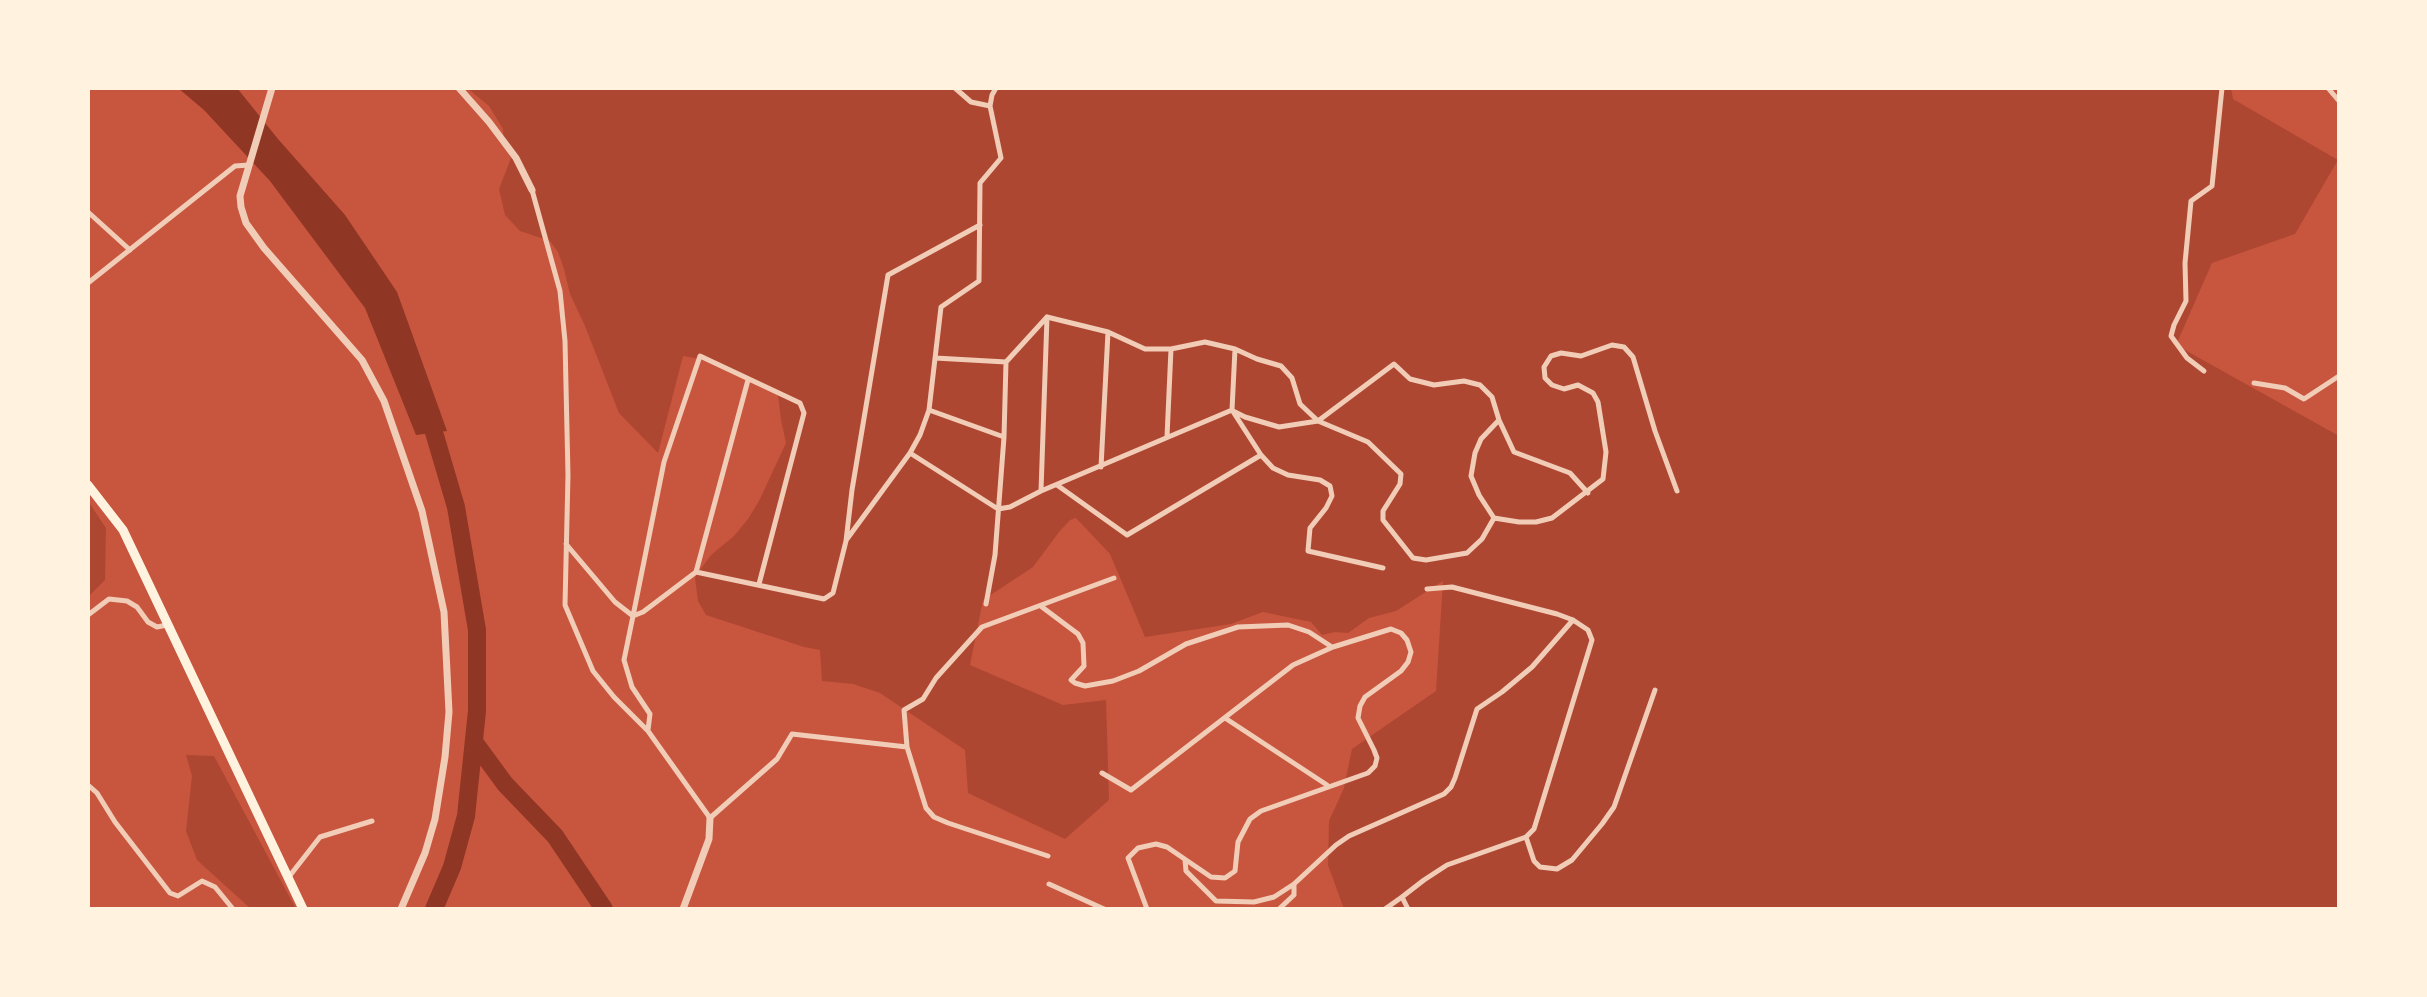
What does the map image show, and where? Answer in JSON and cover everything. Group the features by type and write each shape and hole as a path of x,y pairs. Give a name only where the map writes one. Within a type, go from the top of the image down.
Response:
{"main road":[{"path":"88,485 123,530 303,909"}],"street":[{"path":"272,88 240,196 246,223 264,248 362,360 384,401 422,511 444,612 449,712 445,757 435,819 416,878 401,909"},
{"path":"459,88 516,158 532,190 560,291 565,341 568,475 565,605 593,671 648,731 710,818 709,839 683,909"},
{"path":"955,88 971,102 990,106"},
{"path":"846,541 920,435 929,410 941,307 979,281 980,183 1001,158 990,106 996,88"},
{"path":"2204,371 2187,358 2171,336 2186,301 2185,263 2191,201 2212,186 2222,88"},
{"path":"2328,88 2339,101"},
{"path":"88,283 235,166 249,165"},
{"path":"88,212 130,250"},
{"path":"696,572 824,599 833,593 846,541 888,275 980,225"},
{"path":"1047,317 1108,332 1145,349 1171,349 1205,342 1281,366 1292,378 1300,404 1318,421 1368,442 1401,474 1400,484 1383,511 1383,520 1413,558 1426,560 1467,553 1482,539 1494,518"},
{"path":"986,604 994,566 1004,437 1006,362 1047,317"},
{"path":"1041,491 1047,317"},
{"path":"1101,467 1108,332"},
{"path":"1499,420 1481,439 1475,453 1471,476 1479,495 1494,518 1519,522 1552,518 1588,493 1603,479 1606,468 1598,402 1593,393 1578,385 1564,389 1552,385 1545,378 1544,367 1551,356 1561,353 1581,356 1612,345 1624,347 1633,357 1677,491"},
{"path":"1167,437 1171,349"},
{"path":"1235,349 1232,410 1261,455 1273,468 1288,475 1320,480 1330,486 1332,496 1310,528 1308,551 1383,568"},
{"path":"648,731 650,714 632,687 624,660 664,462 700,356 800,403 804,413 759,585"},
{"path":"935,358 1006,362"},
{"path":"1232,410 1279,427 1318,421 1394,364 1410,379 1434,385 1464,381 1480,385 1492,397 1514,452 1570,473 1588,493"},
{"path":"2254,383 2285,388 2304,399 2339,376"},
{"path":"633,616 643,612 696,572 748,380"},
{"path":"929,410 1004,437"},
{"path":"910,453 998,509 1010,507 1232,410"},
{"path":"1057,485 1127,535 1261,455"},
{"path":"565,543 615,602 633,616"},
{"path":"1048,856 934,817 926,808 907,747 904,710 923,699 936,678 982,627 1114,578"},
{"path":"1385,909 1447,865 1526,837 1534,829 1592,640 1588,630 1573,620 1488,594 1452,587 1427,589"},
{"path":"88,615 109,599 127,601 157,627 169,624"},
{"path":"1041,606 1078,634 1083,643 1086,655 1084,666 1071,680 1085,686 1113,681 1139,671 1186,644 1238,627 1288,625 1309,632 1333,647"},
{"path":"1185,860 1186,871 1216,901 1254,902 1274,897 1294,884 1349,836 1444,794 1451,787 1477,709 1532,667 1573,620"},
{"path":"1102,773 1131,790 1293,665 1333,647 1391,629 1407,640 1411,652 1408,662 1401,671 1365,697 1360,706 1358,718 1377,758 1375,766 1368,773 1261,811 1250,819 1238,842 1235,871 1225,878 1211,877 1167,847 1156,844 1138,848 1130,854 1130,864 1147,909"},
{"path":"1526,837 1534,861 1540,867 1557,869 1572,860 1614,807 1655,690"},
{"path":"1225,718 1328,786"},
{"path":"710,818 777,759 792,734 907,747"},
{"path":"88,785 170,893 178,896 202,881 215,887 233,909"},
{"path":"288,878 320,837 372,821"},
{"path":"1049,884 1104,909"},
{"path":"1279,909 1294,895 1294,884"},
{"path":"1402,897 1408,909"}],"shaded area":[{"path":"178,88 237,88 345,215 397,292 447,431 416,435 365,308 270,181 204,110"},
{"path":"467,88 2231,88 2233,99 2338,160 2295,234 2212,263 2176,345 2339,436 2339,909 1344,909 1328,865 1329,821 1344,788 1352,749 1436,691 1443,581 1396,611 1369,618 1348,633 1322,635 1311,622 1263,612 1231,624 1145,637 1110,554 1076,518 1059,532 1033,567 983,600 970,665 1063,705 1106,700 1109,800 1065,839 968,793 965,750 880,693 853,684 822,681 820,650 706,615 698,601 695,578 711,555 734,536 748,519 786,443 778,395 706,360 683,356 658,453 619,413 570,294 558,252 550,241 520,231 505,215 499,189 511,158 504,142 503,129 489,106"},
{"path":"88,501 106,528 105,580 88,597"},
{"path":"186,755 214,756 296,909 251,909 197,860 186,831 192,776"}],"waterway":[{"path":"428,412 456,507 477,630 477,711 466,816 452,867 434,909"},
{"path":"475,743 505,784 555,836 604,909"}]}
